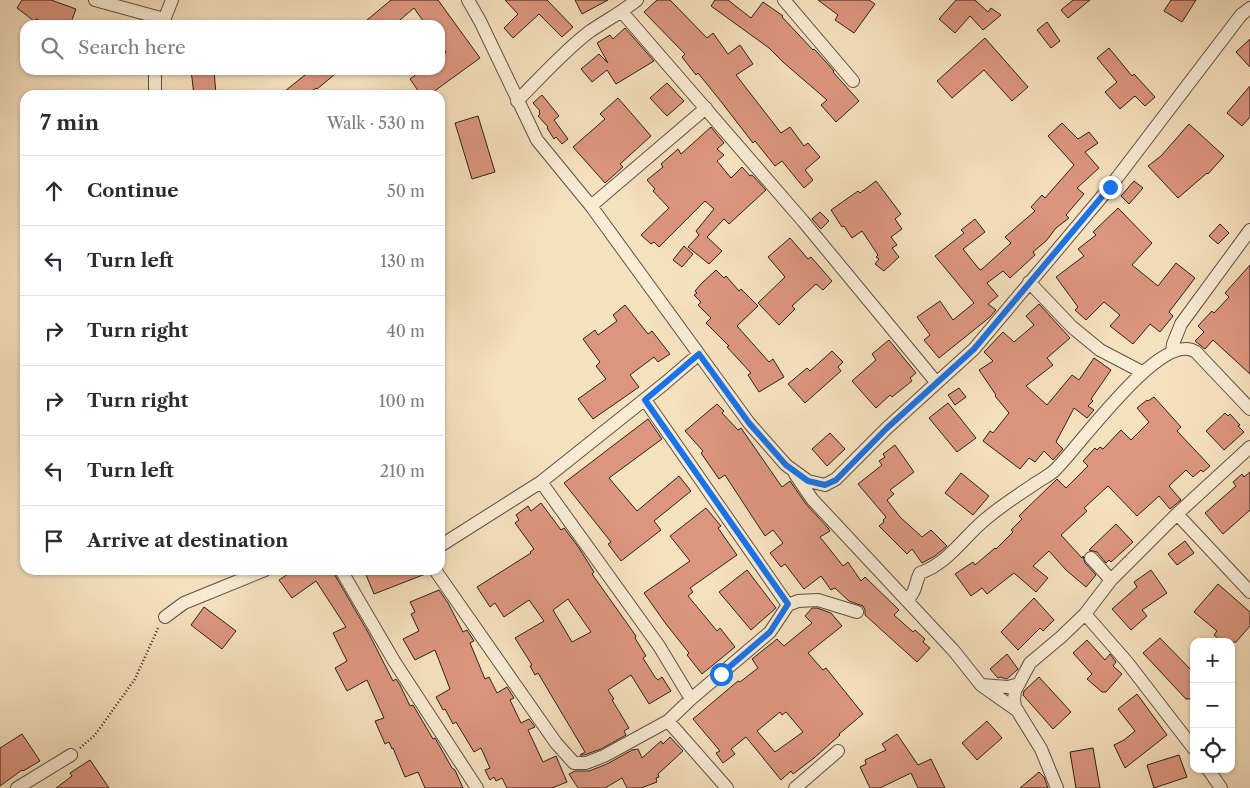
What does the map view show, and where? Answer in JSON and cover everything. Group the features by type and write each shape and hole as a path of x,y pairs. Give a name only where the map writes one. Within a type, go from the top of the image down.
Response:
{"street":[{"path":"95,0 157,20"},
{"path":"164,20 172,0"},
{"path":"468,0 537,140 591,206 749,423 786,465 808,481 825,485 836,480 936,382 974,349 1110,187 1241,15 1250,8"},
{"path":"517,101 554,63 589,33 637,0"},
{"path":"784,0 853,81"},
{"path":"622,12 706,108 936,382"},
{"path":"155,75 155,90"},
{"path":"591,206 706,108"},
{"path":"1172,352 1172,344 1181,324 1250,230"},
{"path":"1029,282 1072,327 1100,350 1142,372"},
{"path":"906,600 914,592 920,573 947,557 986,518 1054,470 1142,372 1159,359 1172,352 1191,348 1250,409"},
{"path":"445,543 541,482 645,400 699,354"},
{"path":"645,400 788,604"},
{"path":"1057,788 1041,749 1018,710 1014,699 1015,692 1030,663 1085,614 1111,580 1177,514 1250,447"},
{"path":"791,468 812,499 954,651 981,685 1018,710"},
{"path":"541,482 659,646 691,699"},
{"path":"1177,514 1250,592"},
{"path":"1091,558 1111,580"},
{"path":"165,616 184,604 253,575"},
{"path":"344,575 394,661 477,788"},
{"path":"438,575 556,743 574,763 586,763 604,756 668,721 770,632 788,604 798,601 818,600 857,612"},
{"path":"1085,614 1127,662 1190,744"},
{"path":"981,685 1008,687 1019,684"},
{"path":"668,721 727,788"},
{"path":"795,788 838,751"},
{"path":"17,788 71,755"},
{"path":"1211,773 1221,788"}],"path":[{"path":"71,755 95,735 115,709 135,679 165,616"}],"building":[{"path":"22,0 51,0 76,9 72,20 33,20 17,8"},
{"path":"391,0 438,0 480,58 436,90 418,90 410,79 415,75 445,75 445,20 422,20 414,8 400,20 367,20"},
{"path":"505,0 547,0 573,27 562,37 539,14 513,38 504,28 518,14"},
{"path":"575,0 608,0 582,14"},
{"path":"657,0 670,0 707,38 713,33 728,54 740,45 753,64 736,75 781,133 790,127 804,146 808,143 820,157 805,170 813,180 804,188 782,161 775,166 755,141 753,143 698,73 696,75 682,57 685,54 644,12"},
{"path":"715,0 728,0 751,18 763,2 783,16 859,101 836,122 821,105 827,100 769,48 711,6"},
{"path":"818,0 869,0 875,4 854,33 835,20 838,15"},
{"path":"956,0 975,0 988,12 991,8 1001,15 983,30 970,16 955,33 939,19"},
{"path":"1073,0 1090,0 1068,18 1061,10"},
{"path":"1171,0 1196,0 1182,22 1164,11"},
{"path":"1047,22 1060,41 1051,48 1037,30"},
{"path":"625,28 654,61 616,84 607,70 592,82 581,69 599,54 608,63 597,43 610,35 613,39"},
{"path":"985,38 1028,87 1012,101 984,70 952,98 937,81"},
{"path":"1250,39 1250,67 1236,52"},
{"path":"1109,48 1132,76 1134,74 1155,97 1145,106 1135,96 1120,109 1105,92 1117,82 1097,58"},
{"path":"192,75 214,75 216,90 193,90"},
{"path":"305,75 334,75 317,89 286,90"},
{"path":"667,83 684,101 667,116 650,98"},
{"path":"1250,86 1250,117 1242,126 1227,113"},
{"path":"542,95 559,116 554,120 568,139 562,144 556,137 554,139 548,127 538,116 540,111 533,103"},
{"path":"618,98 651,136 620,164 623,167 605,183 573,147 605,119 600,114"},
{"path":"478,116 495,172 472,179 455,123"},
{"path":"1062,123 1078,139 1089,132 1098,143 1085,152 1099,168 1077,188 1084,194 1066,215 1069,218 1056,228 1046,241 1033,252 1035,255 1010,278 1003,271 987,283 998,296 988,304 996,310 939,358 924,340 930,335 917,317 940,301 953,320 974,303 935,256 964,233 961,230 975,219 985,232 963,249 979,269 981,270 1011,243 1005,237 1035,211 1031,207 1042,195 1045,198 1074,165 1048,136"},
{"path":"1189,124 1224,156 1208,174 1178,198 1148,166 1161,156"},
{"path":"711,127 724,143 717,149 724,155 717,161 731,178 742,167 766,190 729,224 724,219 707,237 722,251 709,264 688,247 699,235 696,231 714,209 705,201 659,247 654,242 651,244 641,235 669,208 653,191 655,189 647,180 663,167 661,164 678,149 681,154"},
{"path":"876,181 901,214 895,219 902,229 891,237 897,245 892,248 899,257 884,271 875,264 879,259 876,257 878,255 862,231 852,238 831,210"},
{"path":"1134,181 1143,188 1129,204 1121,196"},
{"path":"1118,208 1152,243 1132,265 1158,286 1176,263 1195,278 1169,312 1173,316 1160,332 1150,324 1133,344 1110,326 1120,315 1104,302 1086,320 1075,310 1078,307 1056,277 1084,256 1078,249 1096,235 1093,232"},
{"path":"820,212 829,221 821,229 812,219"},
{"path":"1220,224 1229,233 1218,244 1209,236"},
{"path":"790,238 808,259 811,257 832,281 823,290 816,284 792,306 795,309 779,325 758,303 785,277 768,257"},
{"path":"684,246 693,254 682,267 673,260"},
{"path":"1250,265 1250,374 1213,340 1205,349 1195,341 1204,332 1198,326 1229,297 1225,293"},
{"path":"716,270 724,278 726,276 739,291 741,289 758,306 737,326 769,362 773,359 784,377 759,392 748,375 751,373 727,347 729,346 706,323 711,318 698,305 701,302 694,295 702,283"},
{"path":"1039,304 1070,338 1047,358 1053,365 1026,386 1047,405 1072,375 1079,380 1094,358 1111,370 1091,399 1093,401 1088,406 1094,410 1087,418 1074,408 1056,442 1063,449 1053,460 1044,451 1035,462 1029,458 1020,469 983,441 990,431 993,433 1009,413 995,396 979,370 993,361 984,352 1003,332 1014,342 1034,325 1026,316"},
{"path":"625,305 648,334 652,331 670,354 658,362 654,357 630,375 639,387 593,419 578,399 606,379 596,366 600,362 583,339 595,330 598,335 617,321 613,315"},
{"path":"889,340 916,373 910,378 912,381 892,397 890,395 876,408 852,381 876,360 872,354"},
{"path":"832,351 843,362 838,367 841,371 805,403 788,384 807,368 810,371"},
{"path":"959,388 966,397 955,405 948,395"},
{"path":"1154,397 1181,427 1177,431 1210,466 1203,472 1201,470 1193,477 1186,470 1169,486 1181,500 1170,509 1159,496 1137,516 1108,486 1084,508 1087,511 1061,535 1082,558 1083,556 1085,563 1096,575 1086,587 1066,570 1049,551 1033,566 1048,578 1036,592 1014,573 987,594 982,588 971,596 955,574 973,562 975,565 996,549 1013,532 1011,530 1022,519 1019,516 1057,479 1066,488 1088,466 1083,461 1095,448 1097,450 1100,447 1103,449 1121,430 1131,440 1149,422 1137,408"},
{"path":"948,403 976,438 957,452 929,418"},
{"path":"717,404 724,411 722,413 738,430 741,428 782,487 790,481 806,504 828,528 830,531 820,537 843,566 848,562 861,581 865,577 899,610 894,615 913,632 915,630 925,639 923,642 930,648 917,662 865,615 863,606 849,601 835,588 831,590 821,576 804,589 785,564 781,567 770,553 783,543 773,530 765,536 725,475 719,479 701,453 703,451 685,431"},
{"path":"1225,413 1228,416 1230,414 1244,432 1224,450 1206,431"},
{"path":"648,419 662,439 609,478 637,511 679,476 691,491 654,521 661,530 621,561 608,544 611,542 564,483"},
{"path":"830,433 845,449 827,466 812,449"},
{"path":"895,445 914,472 890,490 894,494 887,500 900,517 922,537 931,530 947,546 935,556 922,563 912,549 907,554 879,526 886,517 858,484 882,465 879,461 885,457 883,454"},
{"path":"1250,472 1250,510 1223,534 1205,513 1236,486 1233,482 1242,474 1244,477"},
{"path":"961,473 989,496 973,515 945,493"},
{"path":"541,503 561,530 564,528 594,572 592,574 636,636 635,638 646,656 643,658 655,677 658,680 662,677 671,691 649,704 631,675 608,690 629,728 624,731 626,735 601,749 584,755 580,755 585,752 538,673 535,675 530,666 532,665 515,638 544,621 529,600 504,617 495,603 490,607 477,587 531,553 534,549 515,523 519,520 516,515 528,506 531,511","holes":["568,599 591,632 572,642 553,610"]},
{"path":"706,508 721,526 718,528 737,555 690,588 693,592 688,596 717,631 720,628 735,647 702,674 687,655 689,653 644,593 690,561 670,536"},
{"path":"1116,524 1133,542 1111,562 1109,560 1106,563 1097,552 1089,550"},
{"path":"1185,541 1194,553 1177,565 1168,554"},
{"path":"747,570 776,608 751,630 719,592"},
{"path":"1151,570 1167,593 1142,610 1147,616 1131,630 1112,609 1137,587 1134,582"},
{"path":"286,575 335,575 369,634 393,681 396,679 410,706 413,705 433,739 435,738 455,770 463,788 425,788 418,772 405,777 393,748 389,742 385,744 375,721 384,718 367,680 347,691 335,668 347,661 333,633 346,627 316,581 292,598 279,580"},
{"path":"366,575 423,575 374,594"},
{"path":"1218,584 1250,612 1250,626 1236,642 1235,638 1217,638 1214,635 1217,631 1194,612"},
{"path":"439,590 463,632 467,630 474,641 470,643 485,679 489,677 497,693 507,687 514,698 510,700 521,723 529,719 535,727 528,730 543,762 556,756 567,782 552,788 507,788 502,778 496,781 494,777 490,780 485,770 490,768 481,748 474,752 456,722 453,724 445,709 443,710 436,697 450,689 435,650 415,660 403,639 419,631 411,614 415,612 410,602"},
{"path":"1034,598 1054,620 1043,631 1040,628 1018,650 1001,632"},
{"path":"204,607 236,631 222,649 191,625"},
{"path":"812,608 817,608 831,613 842,626 808,653 823,670 826,668 863,714 814,758 793,774 791,771 781,780 746,737 731,749 735,754 723,763 716,753 720,751 693,719 738,681 740,682 758,668 752,659 777,639 784,646 812,623 805,616","holes":["780,712 782,715 786,712 803,732 775,752 757,731"]},
{"path":"1160,638 1190,669 1190,699 1186,699 1143,653"},
{"path":"1087,640 1105,660 1110,654 1116,662 1113,666 1122,674 1106,692 1102,692 1087,679 1092,674 1073,653"},
{"path":"1007,654 1018,669 1007,679 998,678 990,669"},
{"path":"1039,677 1071,712 1053,729 1023,695 1024,691"},
{"path":"1137,694 1167,735 1125,768 1114,745 1135,731 1118,709"},
{"path":"987,721 1002,738 977,760 962,743"},
{"path":"22,734 40,761 22,770 0,786 0,748"},
{"path":"897,734 918,765 931,759 945,788 918,788 911,773 880,788 870,788 860,767 866,764 865,760 886,750 882,744"},
{"path":"670,737 683,751 658,774 657,782 641,788 627,788 622,778 605,788 578,788 569,774 575,771 589,771 607,764 632,750 638,749 642,758 661,741 663,744"},
{"path":"1093,748 1100,788 1076,788 1070,752"},
{"path":"1179,755 1187,777 1154,788 1147,765"},
{"path":"90,760 109,788 56,788 72,776 70,773"},
{"path":"1039,772 1044,777 1048,788 1020,788"}],"route":[{"path":"721,674 770,632 788,604 730,523 677,443 645,400 680,368 699,354 749,423 786,465 808,481 825,485 836,480 887,428 974,349 1110,187"}]}
